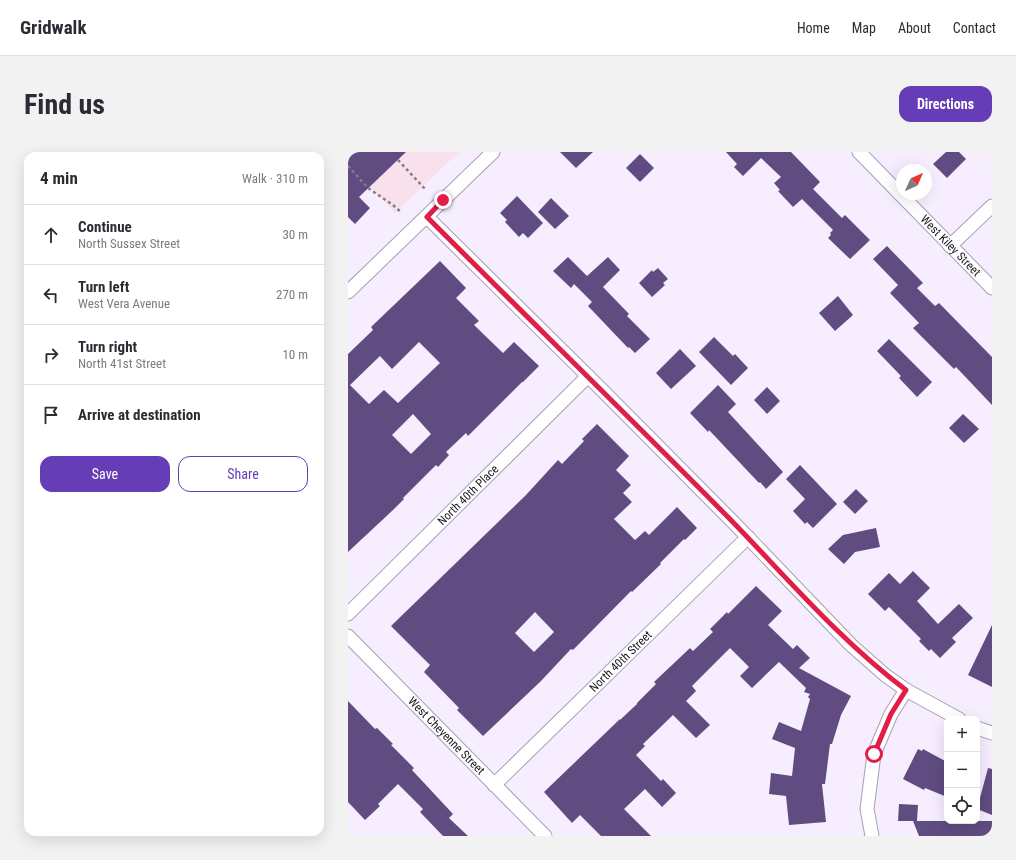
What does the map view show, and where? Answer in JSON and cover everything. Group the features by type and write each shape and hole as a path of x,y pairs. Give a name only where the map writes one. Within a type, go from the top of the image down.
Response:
{"street":[{"path":"348,292 493,152"},
{"name":"West Kiley Street","path":"859,152 992,288"},
{"path":"950,246 992,206"},
{"path":"427,217 748,537 851,645 885,675 906,690 954,716"},
{"name":"North 40th Place","path":"348,614 588,376"},
{"name":"North 40th Street","path":"494,785 748,537"},
{"name":"West Cheyenne Street","path":"348,636 545,836"},
{"path":"872,836 867,810 874,754 891,714 906,690"},
{"path":"980,729 992,733"}],"path":[{"path":"398,160 426,190"},
{"path":"348,166 368,188 402,213"}],"shaded area":[{"path":"348,152 459,152 395,213 348,165"}],"building":[{"path":"348,152 406,152 359,197 370,208 355,224 348,217"},
{"path":"560,152 593,152 576,168"},
{"path":"726,152 791,152 820,182 813,189 842,218 845,215 870,240 850,259 828,238 833,230 802,199 793,207 778,191 780,190 774,183 781,177 761,158 743,176 734,167 737,164"},
{"path":"946,152 959,152 966,159 947,178 933,164"},
{"path":"640,154 654,168 640,182 626,168"},
{"path":"517,196 543,223 528,238 523,233 519,237 505,222 507,220 500,213"},
{"path":"551,198 569,216 555,229 538,212"},
{"path":"887,246 923,283 917,288 935,306 939,303 992,357 992,405 956,367 954,369 913,328 919,323 890,293 898,285 873,259"},
{"path":"568,257 587,276 608,257 620,270 603,287 629,314 627,316 650,339 635,353 629,347 628,348 588,306 592,302 574,284 571,288 553,271"},
{"path":"440,261 466,288 456,298 479,321 474,325 503,353 514,342 539,366 468,436 466,433 446,452 449,455 438,467 436,465 393,510 348,552 348,354 373,330 371,327","holes":["419,342 440,363 398,403 384,390 369,404 350,385 380,356 392,369","413,414 431,434 411,454 392,435"]},
{"path":"658,268 668,279 663,283 665,285 652,297 639,283 652,270 653,272"},
{"path":"838,296 853,315 835,331 819,313"},
{"path":"714,337 733,356 735,354 748,368 731,385 699,352"},
{"path":"889,339 932,382 917,397 899,378 901,376 877,351"},
{"path":"680,349 696,366 671,389 656,373"},
{"path":"718,385 736,404 728,412 783,472 766,489 709,430 708,432 690,413"},
{"path":"767,387 780,401 767,414 754,400"},
{"path":"963,414 979,429 964,443 949,428"},
{"path":"597,424 629,456 616,470 631,485 623,493 632,502 614,519 635,540 645,531 649,535 677,507 697,528 483,736 457,710 459,708 424,672 430,665 391,626 526,495 558,460 562,464 584,441 582,439","holes":["535,612 554,632 534,652 515,633"]},
{"path":"800,465 837,504 813,528 807,522 805,524 793,511 805,499 786,479"},
{"path":"856,489 868,501 855,514 843,502"},
{"path":"876,528 880,547 855,552 844,564 828,549 843,535"},
{"path":"913,571 930,588 917,601 938,624 959,604 973,618 952,638 956,642 940,658 931,649 929,651 919,641 921,639 889,607 885,611 868,594 889,573 900,584"},
{"path":"756,586 782,611 768,625 793,649 797,645 810,658 799,668 851,696 841,715 832,744 830,744 825,784 822,784 826,822 789,825 786,796 769,794 771,773 792,776 795,748 772,739 779,722 801,731 810,699 808,697 810,694 804,692 806,688 779,662 752,688 740,676 749,667 730,648 692,686 696,691 686,701 710,725 696,738 673,715 643,744 645,746 636,755 661,781 663,779 676,793 662,807 645,789 624,809 651,836 601,836 580,815 572,823 544,792 637,704 656,684 654,682 690,648 693,651 713,632 710,629 727,612 728,614"},
{"path":"992,625 992,687 968,675"},
{"path":"348,701 375,729 377,728 393,744 391,745 414,768 412,770 453,814 449,818 468,836 443,836 420,812 423,809 398,784 378,804 380,806 365,820 348,802"},
{"path":"918,749 922,751 923,749 944,760 944,796 925,788 924,790 903,779"},
{"path":"988,768 992,769 992,815 980,810 980,798"},
{"path":"899,804 918,805 917,821 944,821 944,824 980,824 980,821 992,821 992,836 919,836 913,821 898,821"}],"route":[{"path":"443,200 427,217 601,388 735,524 851,645 885,675 906,690 891,714 874,754"}]}
